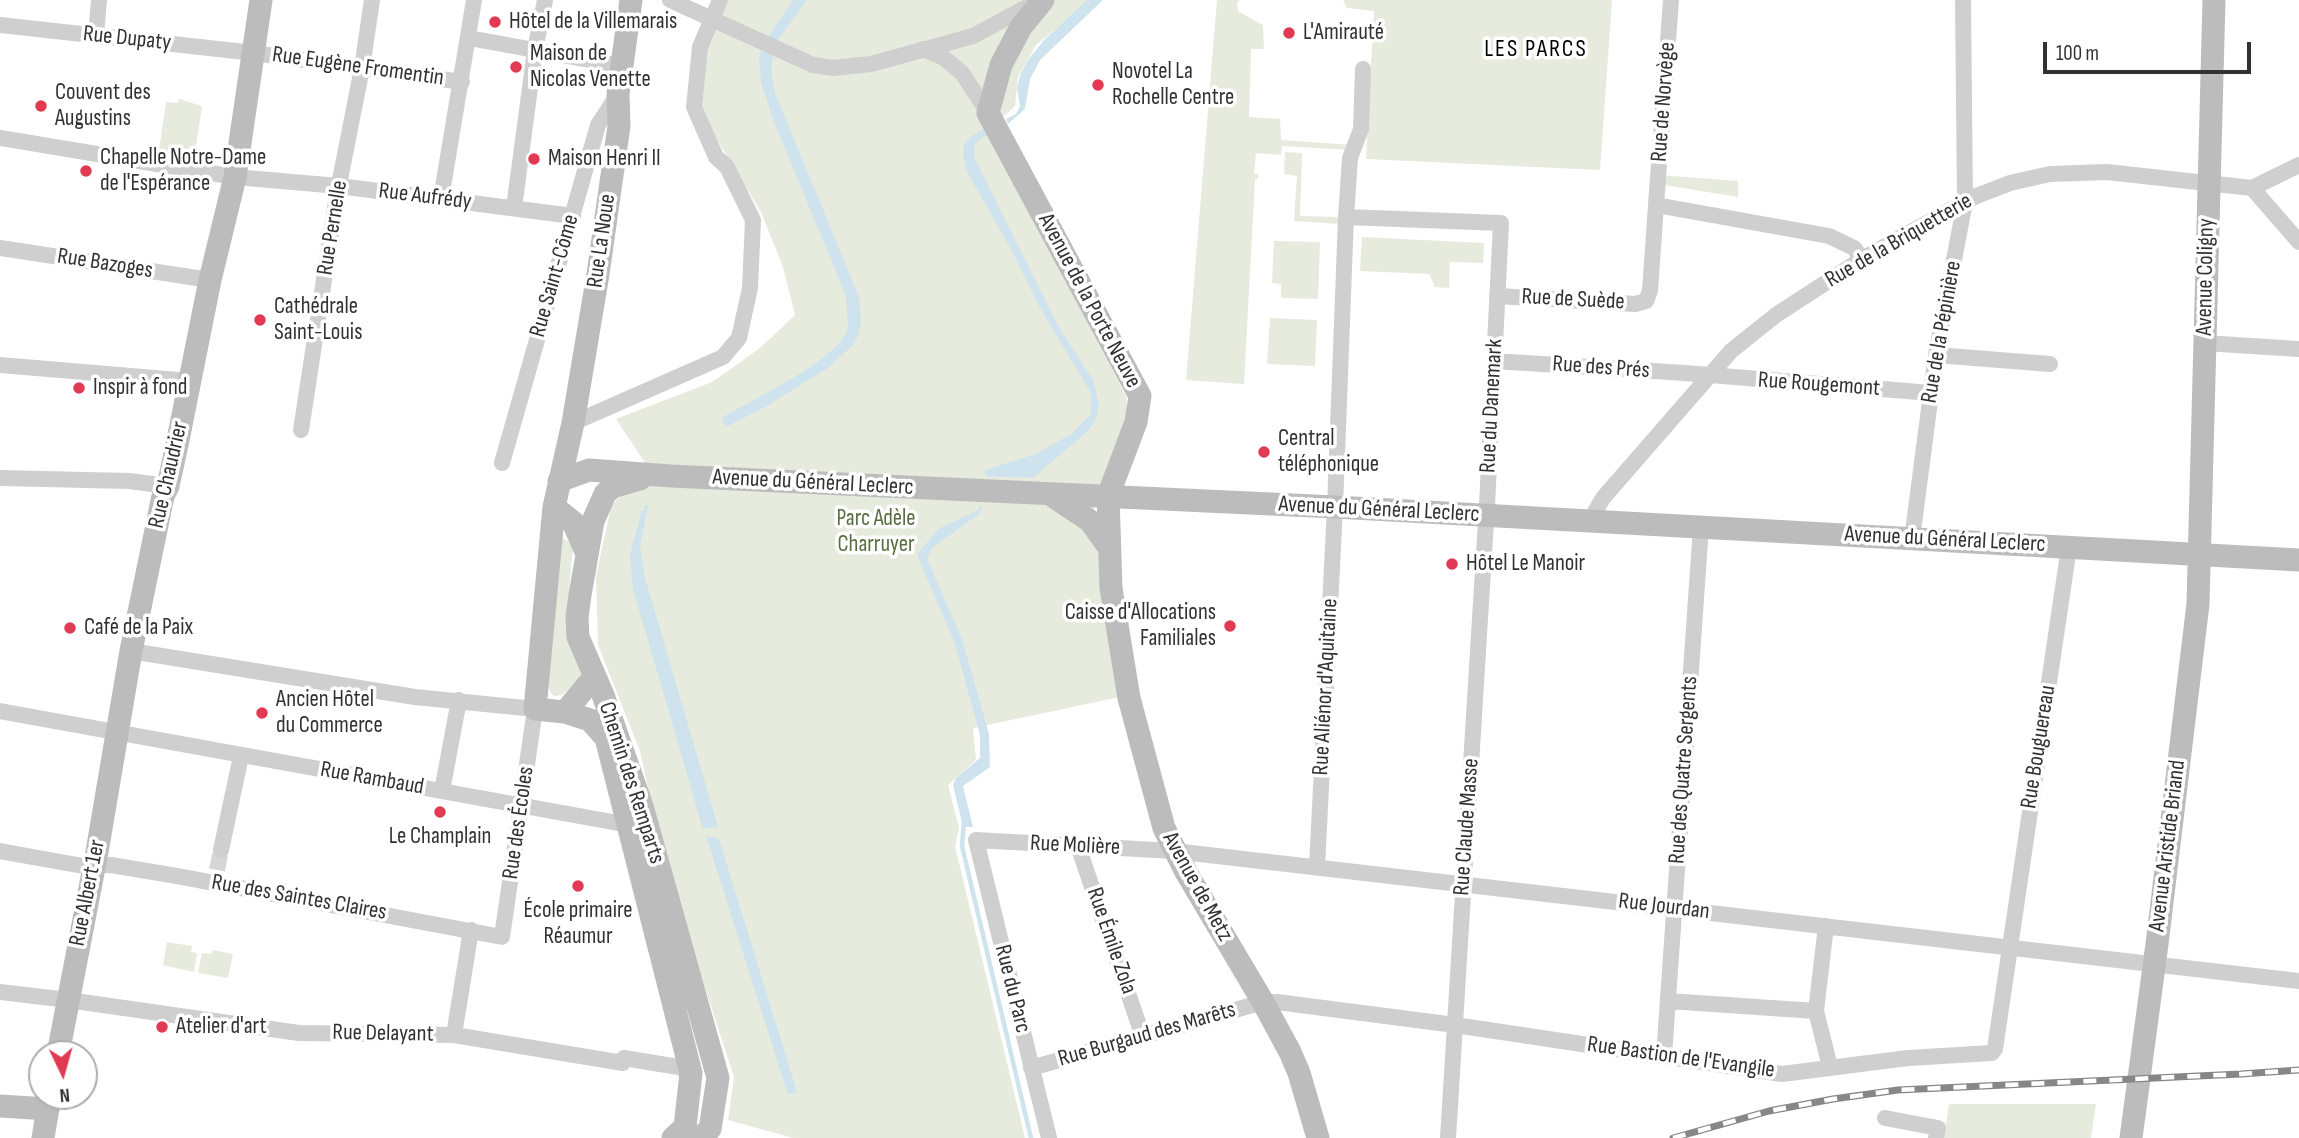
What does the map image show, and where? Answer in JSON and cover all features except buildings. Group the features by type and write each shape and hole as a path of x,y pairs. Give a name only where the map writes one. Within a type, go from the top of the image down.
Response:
{"street":[{"path":"96,35 99,0"},
{"name":"Rue Chaudrier","path":"117,733 163,496 168,486 234,177 261,0"},
{"name":"Rue Pernelle","path":"301,430 339,186 372,0"},
{"path":"441,199 474,0"},
{"path":"514,208 545,0"},
{"name":"Rue La Noue","path":"559,481 573,423 598,274 618,126 618,94 631,0"},
{"path":"670,0 813,65 832,68 871,64 973,36 1041,0"},
{"path":"573,423 723,356 739,338 750,288 753,220 727,167 716,157 694,107 700,47 720,0"},
{"path":"988,113 1001,65 1021,27 1041,0"},
{"name":"Rue de Norvège","path":"1656,205 1671,0"},
{"name":"Rue de la Pépinière","path":"1912,539 1936,355 1965,202 1963,0"},
{"name":"Avenue Coligny","path":"2201,554 2214,0"},
{"name":"Rue Dupaty","path":"0,25 254,53"},
{"path":"469,38 622,66"},
{"path":"923,49 944,58 962,73 988,113"},
{"name":"Rue Eugène Fromentin","path":"254,53 462,82"},
{"path":"1335,507 1349,158 1361,129 1363,69"},
{"name":"Rue Saint-Côme","path":"502,464 598,125 618,94"},
{"name":"Avenue de la Porte Neuve","path":"988,113 1140,396 1136,422 1108,496"},
{"name":"Rue Aufrédy","path":"0,138 234,177 339,186 573,216"},
{"path":"2299,165 2252,188 2299,242"},
{"name":"Rue de la Briquetterie","path":"1594,521 1595,512 1603,498 1731,351 1763,324 1862,259 1965,202 2010,183 2050,174 2107,172 2252,188"},
{"path":"1656,205 1829,236 1854,248 1862,259"},
{"name":"Rue de Suède","path":"1346,218 1501,223 1497,296 1635,304 1646,301 1650,291 1656,205"},
{"name":"Rue Bazoges","path":"0,248 210,281"},
{"name":"Rue du Danemark","path":"1486,515 1497,296"},
{"path":"2204,343 2299,349"},
{"path":"1936,355 2050,364"},
{"name":"Rue des Prés","path":"1494,361 1707,376"},
{"path":"0,365 190,382"},
{"name":"Rue Rougemont","path":"1707,376 1931,393"},
{"name":"Avenue du Général Leclerc","path":"559,481 589,470 1335,507 2299,560"},
{"name":"Chemin des Remparts","path":"671,476 622,482 604,494 593,521 586,552 577,617 578,637 603,695 642,806 718,1078 710,1129 700,1138"},
{"path":"0,478 129,481 168,486"},
{"path":"131,651 415,697 535,709 554,507 559,481"},
{"path":"1049,494 1090,521 1108,546"},
{"name":"Avenue de Metz","path":"1108,496 1111,588 1129,698 1164,828 1174,851 1263,1002 1298,1073 1318,1138"},
{"path":"554,507 573,522 586,552"},
{"name":"Rue Aliénor d'Aquitaine","path":"1317,867 1335,507"},
{"name":"Rue Claude Masse","path":"1448,1138 1486,515"},
{"name":"Rue des Quatre Sergents","path":"1664,1056 1701,527"},
{"name":"Rue Bouguereau","path":"2010,947 2069,547"},
{"name":"Avenue Aristide Briand","path":"2131,1138 2198,604 2201,554"},
{"path":"565,712 594,677"},
{"path":"442,791 459,700"},
{"name":"Chemin des Remparts","path":"535,709 565,712 590,720 606,738 691,1073 685,1127 673,1138"},
{"name":"Rue des Écoles","path":"502,937 535,709"},
{"name":"Rue Rambaud","path":"0,712 628,825"},
{"name":"Rue Albert 1er","path":"61,1040 117,733"},
{"path":"221,850 241,756"},
{"name":"Rue Molière","path":"976,840 1174,851"},
{"name":"Rue du Parc","path":"976,840 1049,1138"},
{"name":"Rue Émile Zola","path":"1078,846 1143,1037"},
{"name":"Rue des Saintes Claires","path":"0,851 83,866 111,865 216,876 502,937"},
{"name":"Rue Jourdan","path":"1174,851 2299,981"},
{"path":"1826,926 1816,1011 1830,1067"},
{"path":"454,1035 471,930"},
{"name":"Rue Bastion de l'Evangile","path":"1263,1002 1455,1025 1782,1074 1908,1058 1992,1053 1996,1049 2010,947"},
{"name":"Rue Delayant","path":"0,992 299,1033 454,1035 623,1063 624,1058 679,1067 691,1073"},
{"path":"1668,1001 1816,1011"},
{"name":"Rue Burgaud des Marêts","path":"1031,1068 1263,1002"},
{"path":"0,1106 28,1104"},
{"path":"43,1138 48,1110"},
{"path":"1885,1118 1938,1128 1936,1138"}],"green space":[{"name":"Parc Adèle Charruyer","path":"726,0 1091,0 1036,45 1018,77 1015,106 1004,116 987,124 1126,396 1128,422 1123,449 1093,498 1120,697 973,728 976,760 948,785 959,828 955,846 1025,1138 793,1138 728,1120 734,1077 663,859 640,751 598,645 596,576 611,507 646,464 616,419 712,382 760,348 795,315 783,267 761,212 708,125 699,104 706,48"},
{"path":"1217,0 1239,0 1238,11 1263,25 1264,49 1251,49 1249,117 1280,119 1281,140 1354,145 1352,150 1282,146 1281,155 1256,153 1254,174 1258,174 1258,179 1255,179 1244,384 1186,380"},
{"path":"1343,0 1612,0 1600,170 1366,159 1374,11 1347,8"},
{"path":"179,99 202,106 196,147 190,146 186,161 158,157 166,102 178,103"},
{"path":"1285,152 1302,153 1300,216 1340,217 1340,224 1294,221 1297,176 1284,174"},
{"path":"1659,175 1738,181 1738,197 1658,184"},
{"path":"1362,237 1484,243 1483,263 1450,262 1449,288 1435,287 1429,274 1360,271"},
{"path":"1274,241 1320,242 1318,299 1281,298 1281,284 1272,283"},
{"path":"1270,318 1317,320 1315,366 1267,364"},
{"path":"560,536 573,545 566,628 583,671 576,684 562,695 554,696 543,675"},
{"path":"167,942 192,946 191,952 197,953 194,972 163,965"},
{"path":"213,950 233,954 228,978 198,973 202,953 211,954"},
{"path":"1949,1104 2096,1104 2091,1138 1944,1138"}],"water":[{"path":"793,0 807,0 778,40 774,51 771,69 775,93 859,297 861,323 852,346 828,368 765,407 726,427 721,418 816,363 837,346 846,334 848,325 846,296 772,117 761,82 759,59 762,46"},
{"path":"1087,0 1103,0 1040,60 1030,79 1025,109 1008,124 1006,119 1016,114 1020,106 1017,88 1028,60 1044,40"},
{"path":"986,128 989,134 975,145 974,157 1058,326 1093,380 1099,404 1096,420 1089,430 1033,478 986,476 985,470 1036,454 1071,434 1091,414 1091,393 1039,306 1012,251 967,172 963,155 964,144 970,137"},
{"path":"645,505 648,505 640,545 645,578 718,827 703,829 633,589 630,555"},
{"path":"983,506 979,514 932,548 927,559 962,639 989,734 990,767 963,786 973,827 963,827 953,785 956,778 980,758 980,735 954,641 917,555 938,529 978,510"},
{"path":"706,836 719,839 797,1092 788,1095"}],"waterway":[{"path":"964,822 962,846 1031,1138"}],"tunnel":[{"path":"217,870 221,850"}],"railway":[{"path":"1673,1138 1769,1111 1898,1090 2299,1070"}],"place":[{"name":"Hôtel de la Villemarais","path":"495,22"},
{"name":"L'Amirauté","path":"1289,33"},
{"name":"Maison de Nicolas Venette","path":"516,67"},
{"name":"Novotel La Rochelle Centre","path":"1098,85"},
{"name":"Couvent des Augustins","path":"41,106"},
{"name":"Maison Henri II","path":"534,159"},
{"name":"Chapelle Notre-Dame de l'Espérance","path":"86,171"},
{"name":"Cathédrale Saint-Louis","path":"260,320"},
{"name":"Inspir à fond","path":"79,388"},
{"name":"Central téléphonique","path":"1264,452"},
{"name":"Hôtel Le Manoir","path":"1452,564"},
{"name":"Caisse d'Allocations Familiales","path":"1230,626"},
{"name":"Café de la Paix","path":"70,628"},
{"name":"Ancien Hôtel du Commerce","path":"262,713"},
{"name":"Le Champlain","path":"440,812"},
{"name":"École primaire Réaumur","path":"578,886"},
{"name":"Atelier d'art","path":"162,1027"}],"district":[{"name":"LES PARCS","path":"1536,50"}]}
